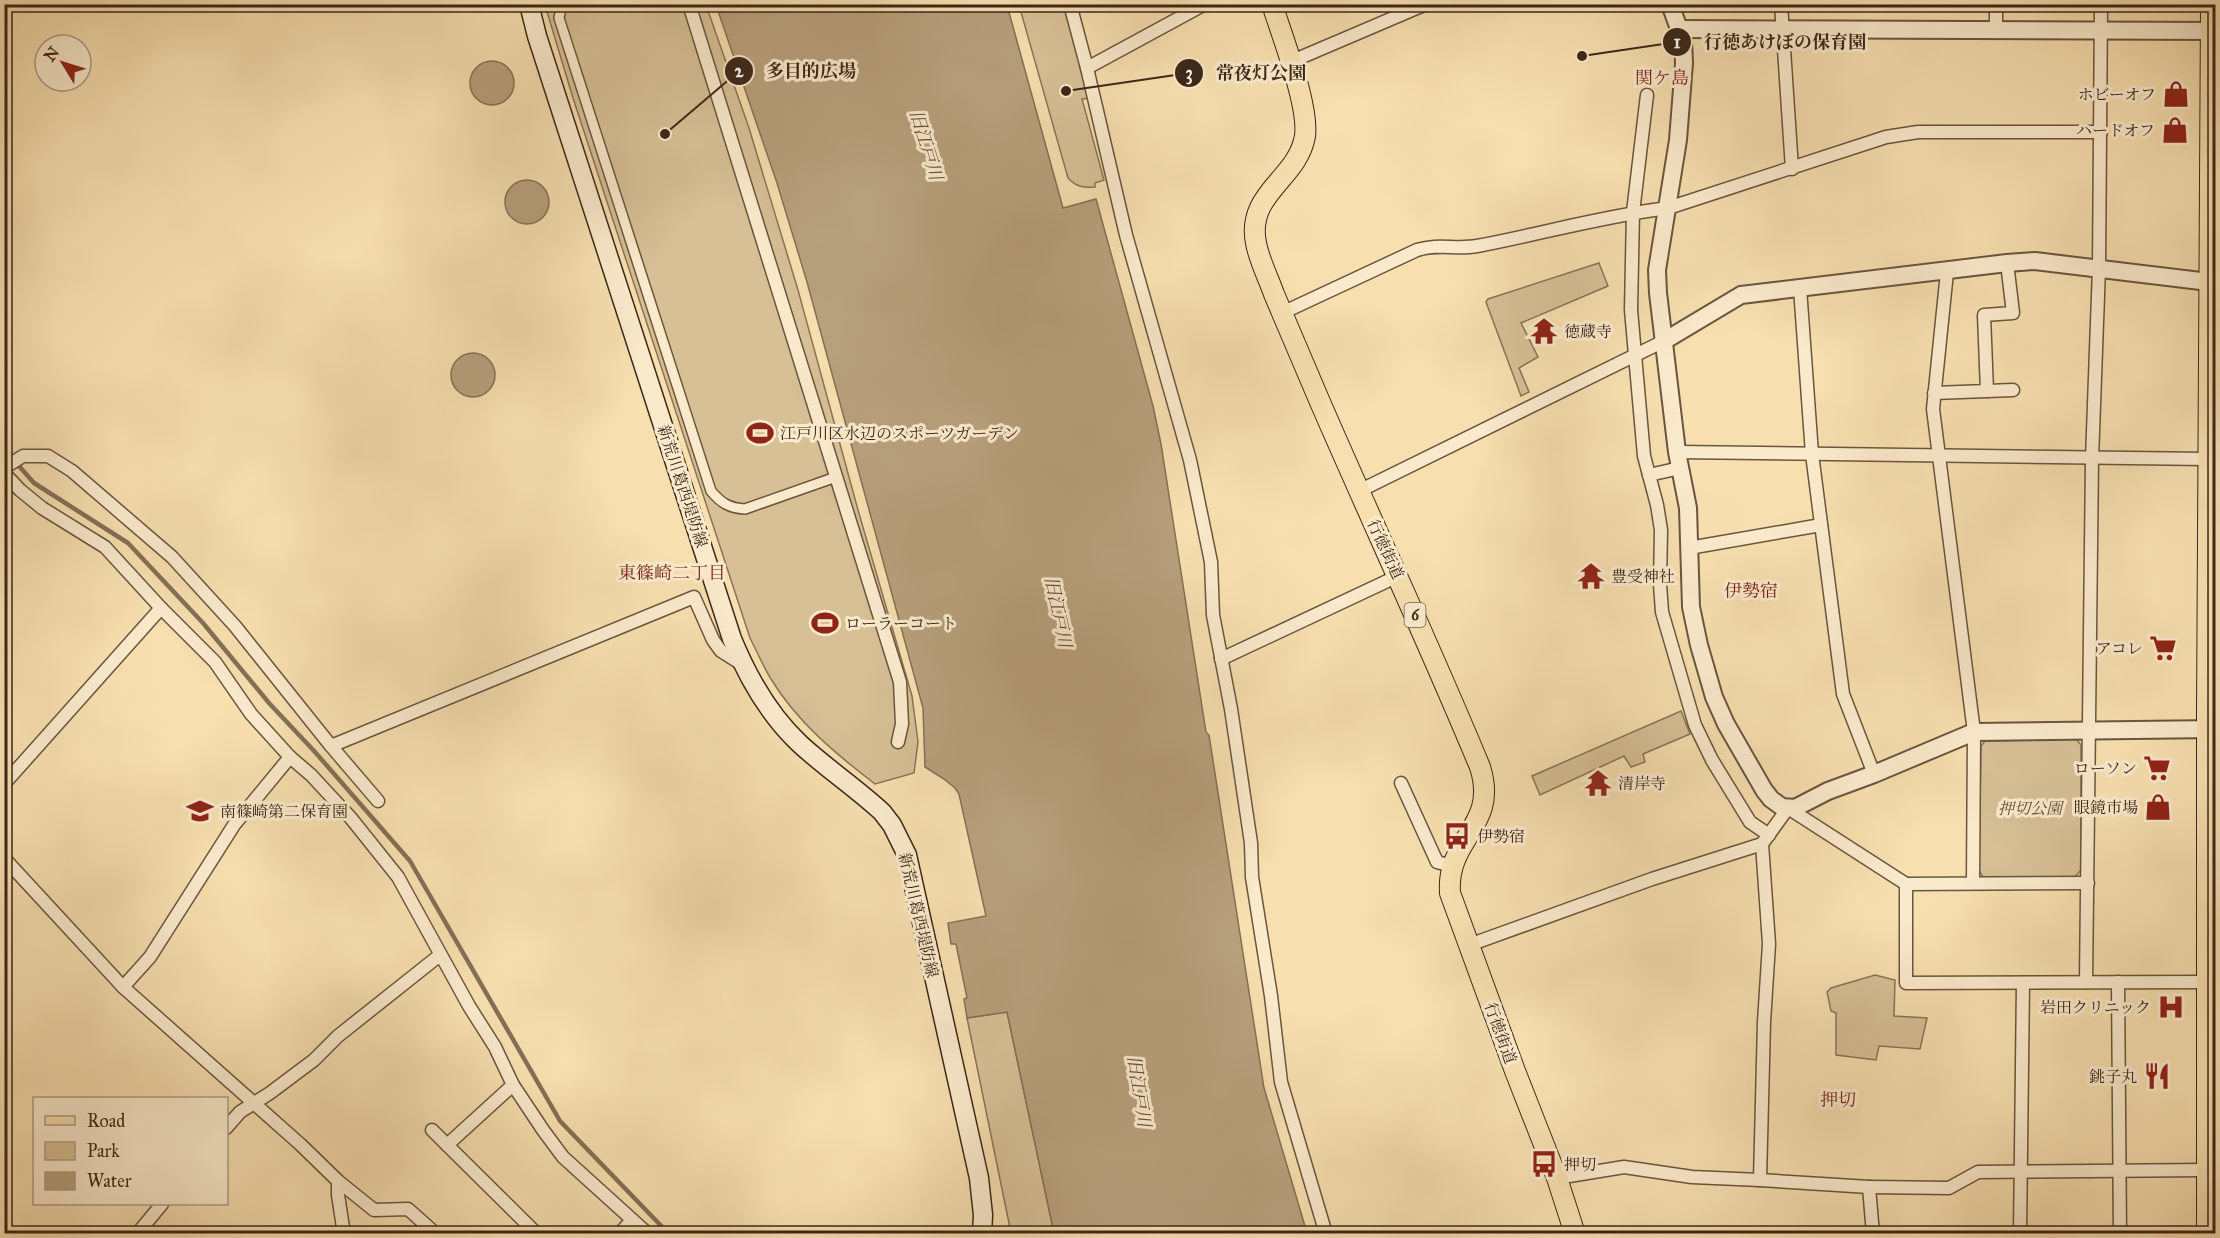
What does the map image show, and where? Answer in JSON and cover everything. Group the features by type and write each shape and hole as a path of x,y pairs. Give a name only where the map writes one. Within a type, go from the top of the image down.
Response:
{"main road":[{"name":"新荒川葛西堤防線","path":"529,4 537,36 732,639 743,665 758,691 786,730 882,812 892,825 907,855 979,1178 983,1215 982,1233"},
{"name":"行徳街道","path":"1272,4 1303,107 1305,135 1301,150 1292,165 1265,196 1258,209 1255,221 1256,245 1282,314 1398,576 1484,780 1484,802 1481,813 1462,843 1452,866 1449,880 1450,893 1557,1178 1575,1233"},
{"path":"2207,1233 2206,1170 2212,982 2208,459 2213,31 2211,4"}],"street":[{"path":"562,4 559,18 711,491 720,502 734,508 745,509 836,477"},
{"path":"689,4 900,682 902,724 898,742"},
{"path":"1070,4 1126,235 1190,460 1212,562 1213,615 1231,709 1251,843 1252,877 1271,996 1281,1082 1326,1233"},
{"path":"1087,68 1205,4"},
{"path":"1290,62 1426,4"},
{"path":"1670,4 1683,40 1683,87 1668,208 1661,237 1657,270 1658,294 1679,460 1688,508 1691,607 1714,697 1726,724 1764,790 1776,803 1788,808 1906,884 2088,883"},
{"path":"1781,4 1792,169"},
{"path":"1996,4 1996,30"},
{"path":"2086,982 2092,459 2099,268 2101,4"},
{"path":"1679,29 2213,31"},
{"path":"1647,95 1633,212 1631,310 1641,426 1661,530 1662,612 1695,725 1712,760 1749,822 1766,839 1769,944 1764,1022 1760,1180"},
{"path":"1282,314 1417,250 1431,246 1468,248 1633,212 1668,208 1886,137 1918,132 2101,132"},
{"path":"1359,491 1636,356 1741,294 2035,261 2209,282"},
{"path":"1987,391 1983,315 2013,313 2007,263"},
{"path":"1947,272 1934,393 1939,457 1974,732 1973,883"},
{"path":"1800,288 1812,454 1843,694 1874,774"},
{"path":"1934,393 2013,390"},
{"path":"1649,475 1679,460 1812,454 2208,459"},
{"path":"378,801 235,626 172,557 119,510 72,471 48,456 23,456 4,471 20,490 42,508 105,547 161,609 215,662 251,714 350,818 398,877 468,1006 495,1047 513,1085 543,1130 563,1157 648,1233"},
{"path":"1689,548 1821,525"},
{"path":"1221,659 1398,576"},
{"path":"331,746 694,597 713,640 721,651 743,665"},
{"path":"4,784 161,609"},
{"path":"1469,945 1766,839 1788,808 1800,806 1828,791 1974,732 2211,729"},
{"path":"123,987 150,957 234,825 290,756"},
{"path":"1401,783 1437,862 1452,866"},
{"path":"4,858 123,987 301,1145 338,1181 374,1210 408,1209 436,1233"},
{"path":"1906,884 1906,983 2212,982"},
{"path":"228,1126 240,1112 314,1060 338,1036 440,956"},
{"path":"2118,982 2120,1233"},
{"path":"2020,1233 2023,983"},
{"path":"447,1145 513,1085"},
{"path":"432,1130 537,1233"},
{"path":"1557,1178 1624,1167 1692,1177 1869,1187 1949,1188 1978,1172 2206,1170"},
{"path":"338,1181 344,1233"},
{"path":"1869,1187 1873,1233"},
{"path":"137,1233 160,1205"},
{"path":"619,1233 632,1220"}],"green space":[{"name":"江戸川区水辺のスポーツガーデン","path":"545,5 706,5 749,128 798,290 912,696 918,742 914,773 875,784 846,761 805,723 781,695 750,638 573,98"},
{"path":"1019,5 1065,5 1090,98 1082,99 1104,180 1095,183 1095,187 1080,186 1068,178"},
{"path":"1599,263 1608,286 1521,323 1538,357 1519,368 1529,392 1521,396 1486,302 1488,299"},
{"path":"1681,711 1690,734 1643,754 1645,762 1631,767 1624,756 1540,795 1532,776"},
{"name":"押切公園","path":"2076,739 2081,745 2081,870 2075,877 1984,878 1979,871 1981,746 1985,741"},
{"path":"1875,975 1895,980 1894,1016 1927,1018 1920,1049 1879,1046 1876,1060 1836,1055 1836,1013 1831,1011 1827,992 1831,988"},
{"path":"1007,1012 1054,1233 1011,1233 967,1018"}],"water":[{"name":"旧江戸川","path":"716,5 1007,5 1063,208 1096,199 1153,406 1206,732 1209,735 1264,1088 1307,1233 1054,1233 1007,1012 967,1018 964,999 967,998 956,944 951,944 948,923 986,916 959,794 944,779 925,767 923,708 807,282 777,183"},
{"path":"492,61 501,62 508,67 513,74 513,92 508,99 501,104 492,105 483,104 476,99 471,92 470,83 471,74 476,67 483,62"},
{"path":"527,180 536,181 543,186 548,193 548,211 543,218 536,223 527,224 518,223 511,218 506,211 505,202 506,193 511,186 518,181"},
{"path":"473,353 482,354 489,359 494,366 494,384 489,391 482,396 473,397 464,396 457,391 452,384 451,375 452,366 457,359 464,354"}],"waterway":[{"path":"4,449 34,483 128,543 203,623 269,703 410,861 560,1121 669,1234"}],"place":[{"name":"行徳あけぼの保育園","path":"1582,56"},
{"name":"常夜灯公園","path":"1066,91"},
{"name":"ホビーオフ","path":"2176,94"},
{"name":"ハードオフ","path":"2175,130"},
{"name":"多目的広場","path":"665,134"},
{"name":"徳蔵寺","path":"1544,331"},
{"name":"江戸川区水辺のスポーツガーデン","path":"760,433"},
{"name":"豊受神社","path":"1591,576"},
{"name":"ローラーコート","path":"825,623"},
{"name":"アコレ","path":"2163,648"},
{"name":"ローソン","path":"2157,768"},
{"name":"清岸寺","path":"1598,783"},
{"name":"眼鏡市場","path":"2158,807"},
{"name":"南篠崎第二保育園","path":"200,811"},
{"name":"伊勢宿","path":"1457,836"},
{"name":"岩田クリニック","path":"2171,1007"},
{"name":"銚子丸","path":"2157,1076"},
{"name":"押切","path":"1544,1164"}],"district":[{"name":"関ケ島","path":"1662,78"},
{"name":"東篠崎二丁目","path":"672,573"},
{"name":"伊勢宿","path":"1751,591"},
{"name":"押切","path":"1838,1100"}]}
